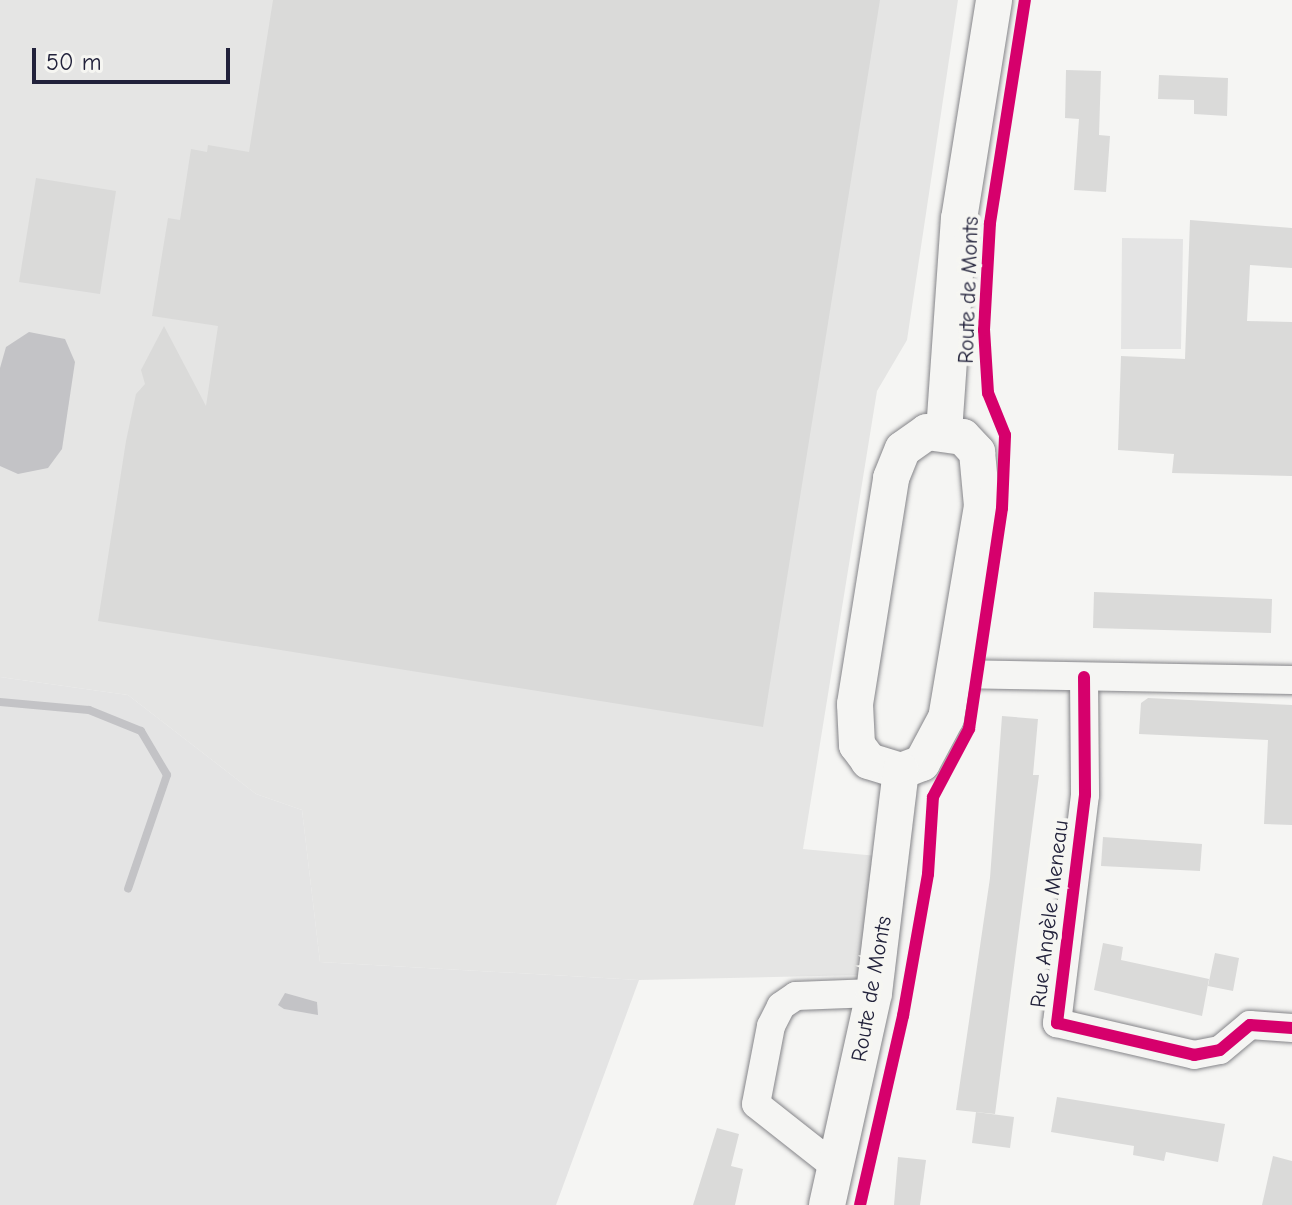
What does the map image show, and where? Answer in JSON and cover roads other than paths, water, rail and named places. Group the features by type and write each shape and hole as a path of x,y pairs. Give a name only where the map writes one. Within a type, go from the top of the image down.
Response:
{"main road":[{"name":"Route de Monts","path":"944,432 961,205 994,0"},
{"path":"944,432 963,437 981,465 982,506 953,674 937,743 922,763 901,771 869,761 857,745 855,704 891,478 910,441 944,432"},
{"name":"Route de Monts","path":"827,1205 874,993 901,771"}],"street":[{"path":"953,674 1292,680"},
{"name":"Rue Angèle Meneau","path":"1084,677 1085,795 1057,1023 1194,1055 1220,1050 1250,1025 1283,1026"},
{"path":"837,1168 756,1104 771,1026 796,996 874,993"}],"waterway":[{"path":"0,702 89,710 141,731 167,775 128,889"}]}
